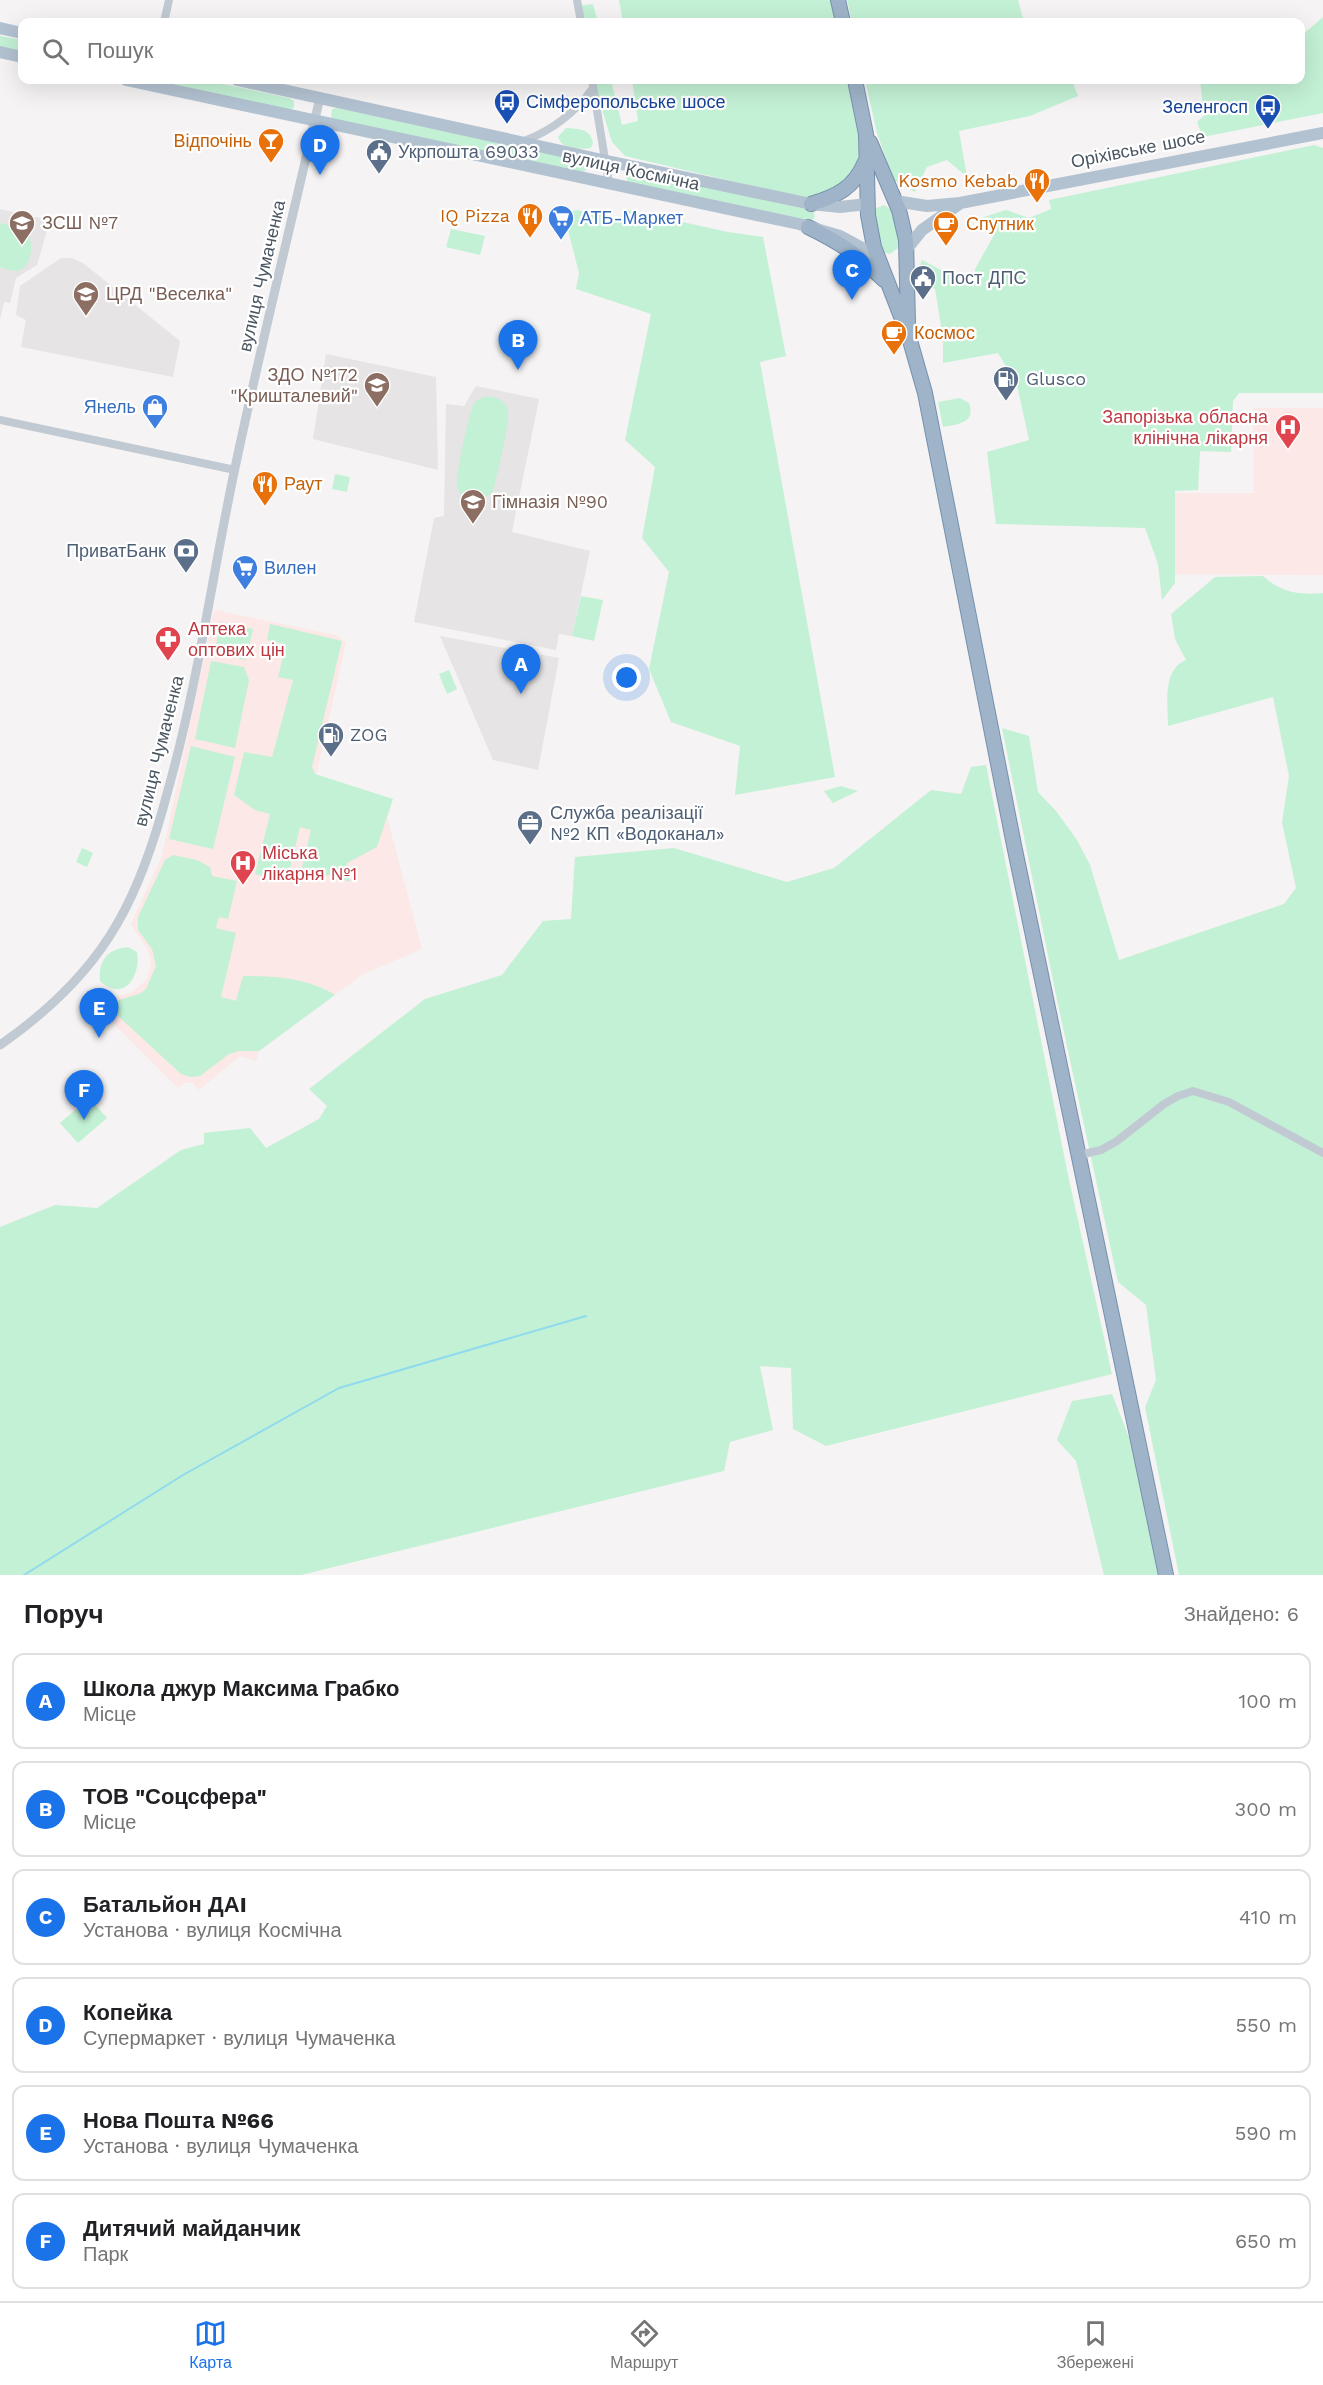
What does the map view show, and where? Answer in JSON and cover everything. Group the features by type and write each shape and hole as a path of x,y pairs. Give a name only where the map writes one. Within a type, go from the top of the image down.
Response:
{"highway":[{"path":"838,0 842,18"},
{"path":"856,84 866,134 867,204 874,248 909,337 925,393 1014,845 1166,1575"},
{"path":"866,134 899,210 906,250 909,337"},
{"path":"812,204 835,196 849,187 860,174 867,158"},
{"path":"867,204 880,199 895,201"},
{"path":"808,227 840,242 861,257 890,286"},
{"path":"878,256 893,259 906,250"}],"main road":[{"path":"0,28 18,32"},
{"path":"0,52 18,56"},
{"name":"вулиця Космічна","path":"159,84 808,227 840,236 878,256"},
{"name":"вулиця Космічна","path":"257,84 812,204 840,207 867,204"},
{"name":"Оріхівське шосе","path":"895,201 927,206 960,202 1323,133"},
{"name":"Оріхівське шосе","path":"906,250 922,230 960,202"}],"street":[{"path":"165,18 169,0"},
{"path":"577,0 580,18"},
{"path":"524,142 549,130 567,117 592,84"},
{"path":"592,84 609,184"},
{"name":"вулиця Чумаченка","path":"0,1045 24,1029 81,976 117,924 145,864 160,822 185,729 235,470 320,97"},
{"path":"0,420 235,470"},
{"path":"1079,1155 1101,1150 1117,1141 1164,1104 1193,1091 1229,1102 1323,1153"}],"shaded area":[{"name":"ЗСШ №7","path":"0,209 50,220 37,265 16,278 10,303 4,302 0,319"},
{"name":"ЦРД \"Веселка\"","path":"61,258 72,258 83,263 180,341 173,377 21,347 26,320 16,315 20,286"},
{"name":"ЗДО №172 \"Кришталевий\"","path":"326,354 436,377 438,470 313,439"},
{"name":"Гімназія №90","path":"476,386 539,399 512,532 590,551 572,636 559,634 556,650 414,622 434,518 444,516 446,404 464,406"},
{"name":"Запорізька обласна клінічна лікарня","path":"1253,408 1323,408 1323,575 1165,574 1165,493 1254,493"},
{"path":"214,610 336,635 346,643 314,785 384,806 422,949 363,974 259,1051 256,1061 240,1056 199,1090 193,1083 184,1083 178,1088 96,1006 102,1001 133,992 147,979 151,958 131,924 162,856"},
{"path":"440,636 559,658 538,770 493,760"}],"green space":[{"path":"619,0 833,0 837,18 622,18"},
{"path":"847,0 1018,0 1023,18 851,18"},
{"path":"593,4 597,18 580,18 578,6"},
{"path":"1323,17 1323,113 1203,137 1197,122 1204,116 1200,84 1305,84 1305,33"},
{"path":"0,36 18,39 18,52 0,49"},
{"path":"174,84 224,84 289,98 294,101 294,106 292,110"},
{"path":"594,84 612,84 622,125 638,121 633,84 849,84 862,153 847,186 807,199 625,156 612,142"},
{"path":"866,84 1074,84 1078,96 1030,116 959,131 967,177 947,160 927,167 915,192 894,180 877,133"},
{"path":"337,108 586,162 588,166 580,173 334,120 331,117 332,109"},
{"path":"566,128 587,132 592,138 591,148 577,149 563,144 558,137"},
{"path":"1314,145 1323,148 1323,393 1239,393 1233,401 1231,452 1200,451 1198,490 1175,491 1175,583 1162,600 1158,564 1145,528 996,524 987,452 1029,440 1017,385 998,353 943,363 943,338 935,289 914,279 922,260 974,287 975,269 998,228 981,218 1006,210 1029,218 1051,209 1049,200"},
{"path":"633,171 806,209 813,211 815,217 811,221 628,182 625,175"},
{"path":"884,205 893,211 899,243 898,248 890,254 881,252 874,209"},
{"path":"624,209 728,232 763,237 786,356 760,362 835,777 735,795 740,746 671,722 649,669 669,572 642,538 655,467 625,440 651,314 576,289 579,273 564,214 577,210 622,219"},
{"path":"0,223 26,229 29,234 31,254 26,266 21,269 13,271 0,267"},
{"path":"451,229 485,236 480,255 446,247"},
{"path":"487,396 499,399 505,404 508,422 494,488 491,494 479,501 463,495 458,490 457,481 472,408 474,403"},
{"path":"960,398 969,403 971,410 968,419 943,427 938,402"},
{"path":"335,474 350,477 347,492 332,489"},
{"path":"1263,576 1291,592 1323,593 1323,1575 1179,1575 1145,1407 1156,1380 1146,1305 1118,1282 1057,1000 1002,728 1029,736 1038,792 1056,811 1077,840 1090,865 1119,960 1284,904 1296,888 1282,822 1289,776 1273,697 1168,726 1167,698 1170,679 1178,665 1186,660 1175,639 1171,614 1215,577"},
{"path":"581,596 603,600 594,641 572,636"},
{"path":"221,622 253,629 246,660 214,654"},
{"path":"270,624 342,641 312,767 315,774 393,799 377,847 347,863 350,882 329,875 298,883 311,830 300,827 287,881 255,874 270,814 255,810 234,795 244,752 272,757 293,680 278,677 286,645 267,640"},
{"path":"211,661 244,667 249,680 235,748 195,739"},
{"path":"449,670 457,689 447,694 439,674"},
{"path":"191,746 235,757 213,849 169,839"},
{"path":"986,765 1068,1175 1112,1374 826,1446 793,1429 791,1368 760,1366 773,1430 730,1442 724,1471 301,1575 0,1575 0,1227 55,1205 97,1208 181,1150 204,1144 204,1133 250,1128 266,1148 319,1119 327,1106 309,1089 425,999 502,975 543,921 571,919 575,857 674,848 787,882 834,868 931,790 961,794 971,767"},
{"path":"841,786 858,791 833,803 824,791"},
{"path":"82,848 93,853 87,867 76,862"},
{"path":"173,855 197,860 210,867 212,876 237,881 228,919 219,917 216,928 236,933 221,997 236,1001 243,976 302,982 325,989 335,995 259,1051 239,1051 229,1054 200,1076 190,1077 181,1074 105,1004 139,994 146,989 156,966 152,949 138,930 138,917 165,860"},
{"path":"128,947 137,952 138,961 133,978 123,988 109,987 100,981 103,962 115,950"},
{"path":"89,1098 107,1118 78,1143 60,1123"},
{"path":"1112,1394 1137,1458 1160,1575 1104,1575 1076,1461 1057,1440 1072,1401"}],"waterway":[{"path":"24,1575 183,1475 339,1388 586,1316"}],"place":[{"name":"Сімферопольське шосе","path":"507,125"},
{"name":"Зеленгосп","path":"1268,130"},
{"name":"Відпочінь","path":"271,164"},
{"name":"Копейка","path":"320,175"},
{"name":"Укрпошта 69033","path":"379,175"},
{"name":"Kosmo Kebab","path":"1037,204"},
{"name":"IQ Pizza","path":"530,239"},
{"name":"АТБ-Маркет","path":"561,241"},
{"name":"ЗСШ №7","path":"22,246"},
{"name":"Спутник","path":"946,247"},
{"name":"Батальйон ДАI","path":"852,300"},
{"name":"Пост ДПС","path":"923,301"},
{"name":"ЦРД \"Веселка\"","path":"86,317"},
{"name":"Космос","path":"894,356"},
{"name":"ТОВ \"Соцсфера\"","path":"518,370"},
{"name":"Glusco","path":"1006,402"},
{"name":"ЗДО №172 \"Кришталевий\"","path":"377,408"},
{"name":"Янель","path":"155,430"},
{"name":"Запорізька обласна клінічна лікарня","path":"1288,450"},
{"name":"Раут","path":"265,507"},
{"name":"Гімназія №90","path":"473,525"},
{"name":"ПриватБанк","path":"186,574"},
{"name":"Вилен","path":"245,591"},
{"name":"Аптека оптових цін","path":"168,662"},
{"name":"Школа джур Максима Грабко","path":"521,694"},
{"name":"ZOG","path":"331,758"},
{"name":"Служба реалізації №2 КП «Водоканал»","path":"530,846"},
{"name":"Міська лікарня №1","path":"243,886"},
{"name":"Нова Пошта №66","path":"99,1038"},
{"name":"Дитячий майданчик","path":"84,1120"}]}
